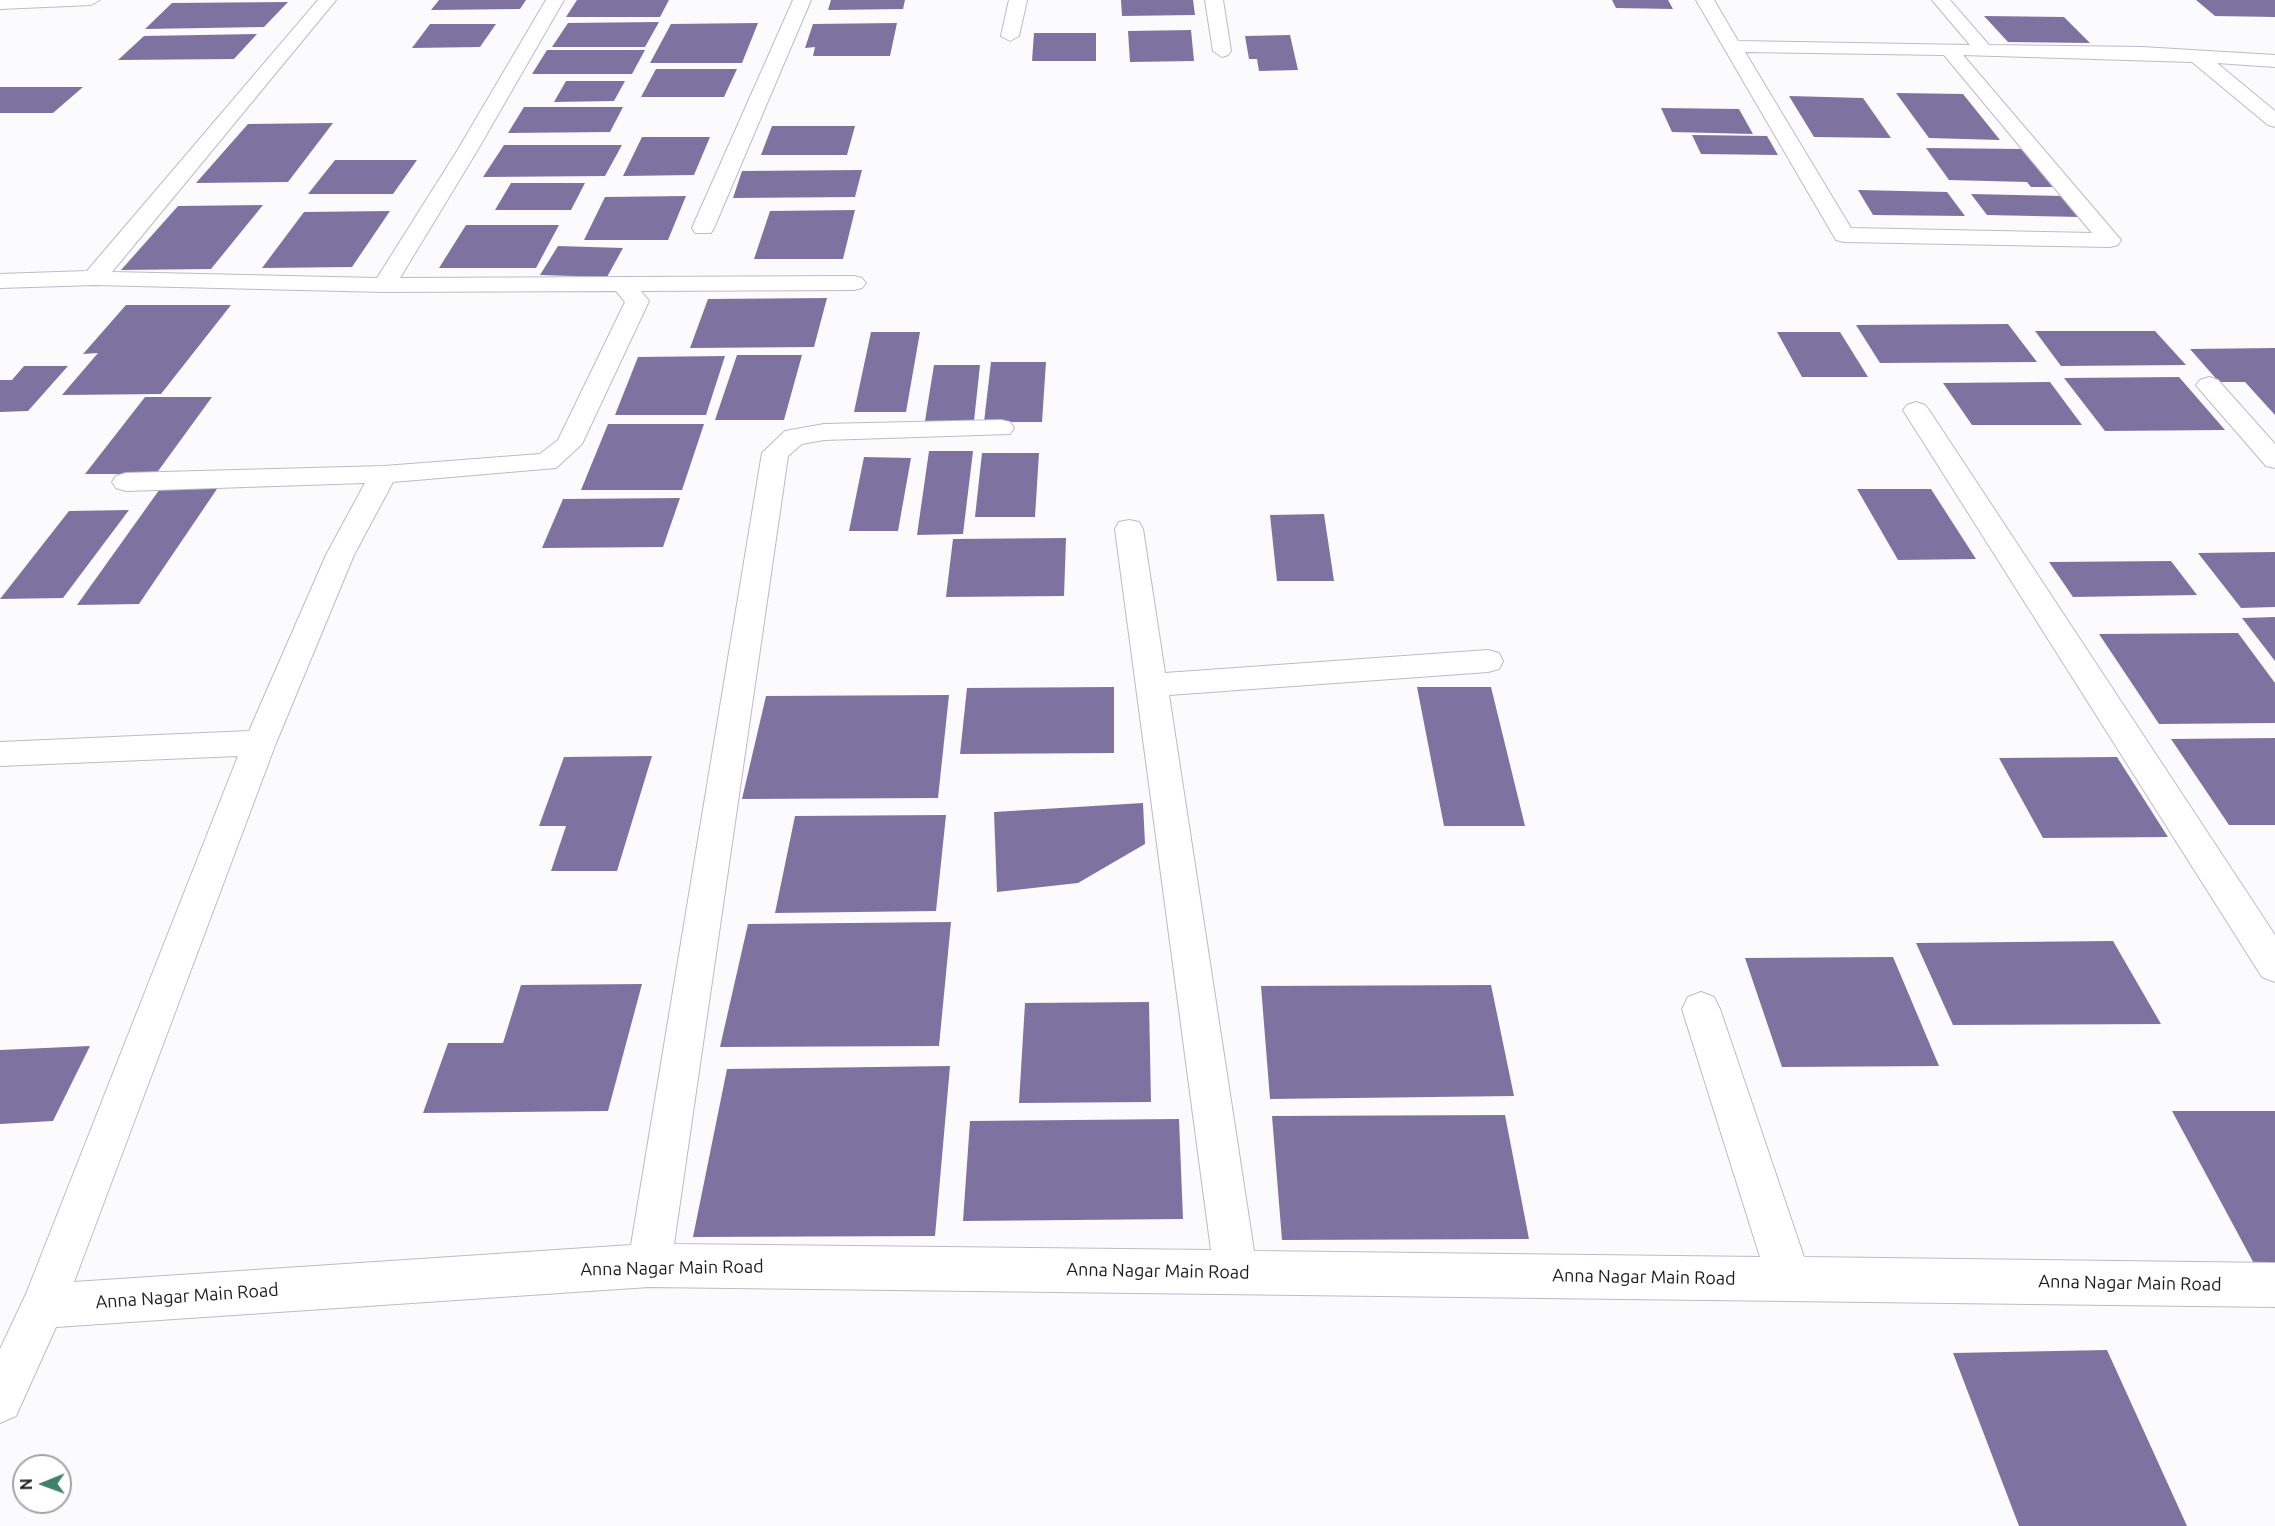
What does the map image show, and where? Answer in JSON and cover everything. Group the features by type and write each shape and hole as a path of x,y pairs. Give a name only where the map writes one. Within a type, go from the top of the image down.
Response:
{"street":[{"path":"0,4 90,0"},
{"path":"94,278 327,0"},
{"path":"384,285 467,151 555,0"},
{"path":"703,228 802,0"},
{"path":"1010,36 1017,0"},
{"path":"1214,0 1222,51"},
{"path":"1705,0 1844,235 2110,240 1949,50"},
{"path":"1941,0 1984,50"},
{"path":"1732,46 2142,53 2275,62"},
{"path":"2198,57 2275,121"},
{"path":"0,281 94,278 384,285 624,286 854,283"},
{"path":"126,482 384,474 547,462 569,444 637,301 624,286"},
{"path":"2210,385 2275,460"},
{"path":"1916,410 2275,966"},
{"path":"649,1264 775,453 794,437 824,432 1001,428"},
{"path":"2,1391 43,1306 260,743 340,555 384,474"},
{"path":"1129,529 1236,1272"},
{"path":"1151,685 1488,661"},
{"path":"0,754 260,743"},
{"path":"1701,1009 1789,1279"},
{"name":"Anna Nagar Main Road","path":"43,1306 649,1264 2275,1285"}],"building":[{"path":"439,0 526,0 520,9 431,10"},
{"path":"577,0 669,0 660,17 566,17"},
{"path":"831,0 905,0 903,9 828,10"},
{"path":"1121,0 1193,0 1195,15 1122,16"},
{"path":"1612,0 1668,0 1673,9 1616,8"},
{"path":"2196,0 2275,0 2275,17 2215,16"},
{"path":"288,2 264,27 145,29 172,3"},
{"path":"1984,16 2064,17 2090,43 2008,42"},
{"path":"659,22 645,47 552,47 568,23"},
{"path":"758,23 742,63 650,63 671,24"},
{"path":"897,23 890,56 813,56 815,47 805,48 813,24"},
{"path":"430,24 496,24 480,47 412,48"},
{"path":"1191,30 1194,61 1130,62 1128,31"},
{"path":"1034,33 1096,33 1096,61 1032,61"},
{"path":"257,34 234,59 118,60 144,36"},
{"path":"1290,35 1298,70 1259,71 1257,59 1249,59 1245,36"},
{"path":"547,50 645,50 632,74 532,74"},
{"path":"656,69 737,69 724,97 641,97"},
{"path":"566,81 625,81 614,101 554,102"},
{"path":"0,87 83,87 53,113 0,113"},
{"path":"1896,93 1963,94 2000,140 1929,138"},
{"path":"1789,96 1863,98 1891,138 1814,137"},
{"path":"524,107 623,107 610,132 508,133"},
{"path":"1661,108 1739,109 1753,134 1672,132"},
{"path":"333,123 288,182 196,183 248,124"},
{"path":"772,126 855,126 847,155 761,155"},
{"path":"1692,135 1767,136 1778,155 1701,154"},
{"path":"642,137 710,137 694,175 623,176"},
{"path":"504,145 622,145 605,176 483,177"},
{"path":"1926,148 2021,149 2053,187 2031,187 2027,182 1949,180"},
{"path":"335,160 417,160 393,194 308,194"},
{"path":"862,170 855,197 733,198 742,171"},
{"path":"511,183 585,183 571,210 495,210"},
{"path":"1858,190 1947,192 1965,216 1873,215"},
{"path":"1971,194 2062,196 2080,217 1987,215"},
{"path":"686,196 668,240 584,240 605,197"},
{"path":"263,205 211,269 121,270 178,206"},
{"path":"855,210 843,259 754,259 770,211"},
{"path":"390,211 352,267 262,268 304,212"},
{"path":"466,225 559,225 536,268 439,268"},
{"path":"558,246 623,248 607,277 540,275"},
{"path":"827,298 814,347 690,348 708,299"},
{"path":"126,305 231,305 161,394 62,395 98,353 83,354"},
{"path":"2008,324 2037,362 1880,363 1856,325"},
{"path":"2035,331 2155,331 2186,365 2061,366"},
{"path":"871,332 920,332 906,412 854,412"},
{"path":"1777,332 1840,332 1868,377 1802,377"},
{"path":"2275,348 2275,415 2245,382 2219,382 2190,349"},
{"path":"737,355 802,355 784,420 715,420"},
{"path":"725,356 706,415 615,415 638,357"},
{"path":"991,362 1046,362 1042,422 984,422"},
{"path":"934,365 980,365 974,421 925,421"},
{"path":"24,366 68,366 28,411 0,412 0,380 12,380"},
{"path":"2179,377 2225,430 2105,431 2064,378"},
{"path":"2050,382 2082,425 1972,425 1943,383"},
{"path":"145,397 212,397 156,474 85,474"},
{"path":"608,424 704,424 682,490 581,490"},
{"path":"929,451 973,451 963,534 917,535"},
{"path":"982,453 1039,453 1035,517 975,517"},
{"path":"864,457 911,458 898,531 849,531"},
{"path":"162,486 219,486 139,604 77,605"},
{"path":"1857,489 1931,489 1976,559 1898,560"},
{"path":"680,498 663,547 542,548 563,499"},
{"path":"129,510 63,598 0,599 69,511"},
{"path":"1324,514 1334,581 1277,581 1270,515"},
{"path":"1066,538 1064,596 946,597 953,539"},
{"path":"2275,552 2275,607 2241,608 2198,553"},
{"path":"2171,561 2197,595 2073,597 2049,562"},
{"path":"2275,617 2275,661 2242,618"},
{"path":"2238,633 2275,683 2275,723 2159,724 2099,634"},
{"path":"1114,687 1114,753 960,754 967,688"},
{"path":"1417,687 1491,687 1525,826 1444,826"},
{"path":"949,695 938,798 742,799 766,696"},
{"path":"2275,738 2275,825 2229,825 2171,739"},
{"path":"652,756 617,871 551,871 566,826 539,826 564,757"},
{"path":"2117,757 2168,837 2043,838 1999,758"},
{"path":"1143,803 1145,844 1078,883 997,892 994,812"},
{"path":"946,815 936,911 775,913 795,816"},
{"path":"951,922 939,1046 720,1047 748,924"},
{"path":"2113,941 2161,1024 1953,1025 1916,943"},
{"path":"1893,957 1939,1066 1782,1067 1745,958"},
{"path":"642,984 608,1111 423,1113 448,1043 503,1043 521,985"},
{"path":"1491,985 1514,1096 1270,1099 1261,986"},
{"path":"1149,1002 1151,1102 1019,1103 1025,1003"},
{"path":"90,1046 53,1121 0,1124 0,1050"},
{"path":"950,1066 935,1236 693,1237 727,1069"},
{"path":"2172,1111 2275,1111 2275,1271 2258,1271"},
{"path":"1505,1115 1529,1239 1282,1240 1272,1116"},
{"path":"1179,1119 1183,1219 963,1221 970,1121"},
{"path":"2107,1350 2187,1526 2019,1526 1953,1353"}]}
